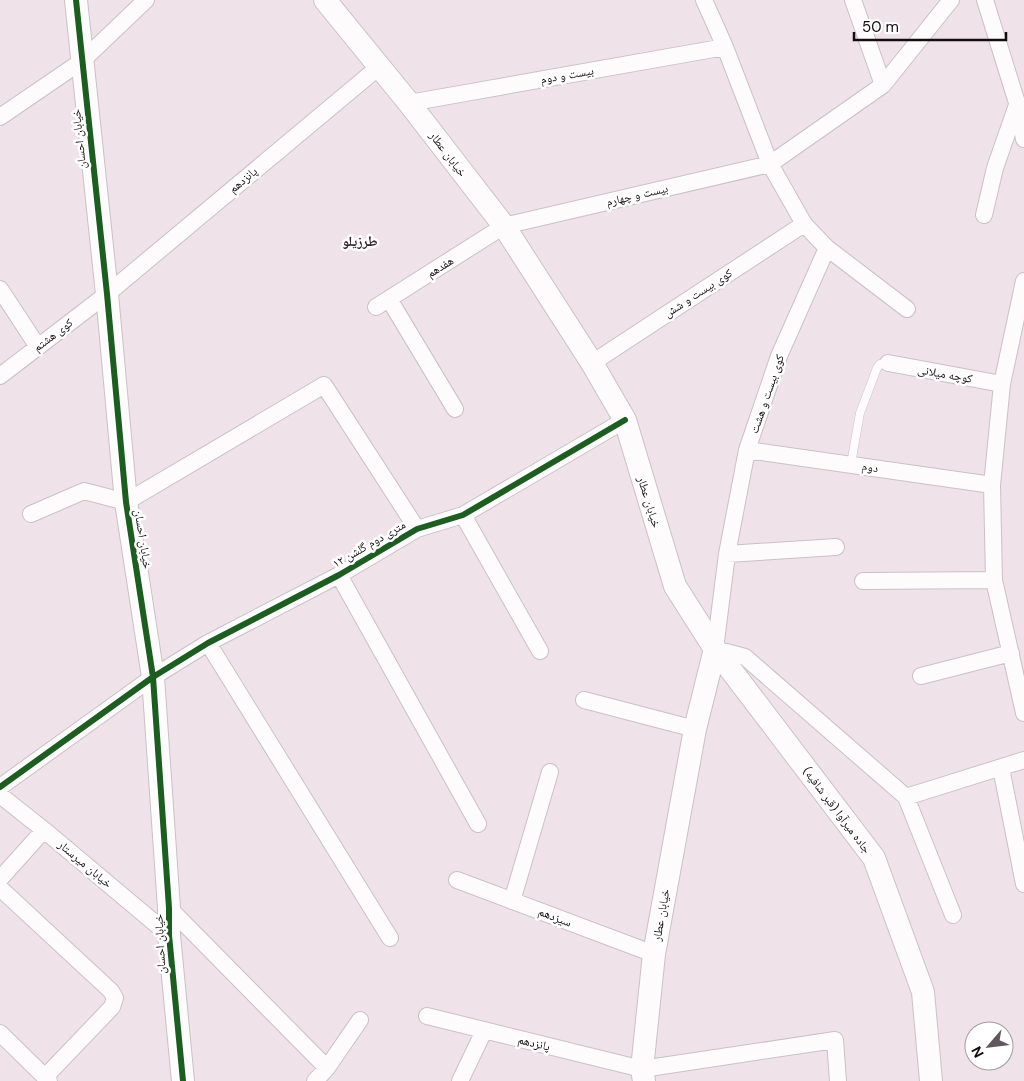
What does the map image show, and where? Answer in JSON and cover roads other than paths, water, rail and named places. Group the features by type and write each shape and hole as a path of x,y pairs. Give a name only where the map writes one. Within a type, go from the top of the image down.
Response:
{"street":[{"name":"خیابان احسان","path":"76,0 107,294 126,502 153,677 170,908 169,935 182,1081"},
{"path":"0,117 82,61 146,0"},
{"name":"خیابان عطار","path":"325,0 410,103 504,226 592,363 625,420 675,586 715,649 695,729 654,954 643,1075"},
{"path":"704,0 725,47 770,164 804,224 827,248 907,309"},
{"path":"853,0 884,85"},
{"path":"770,164 884,85 951,0"},
{"path":"985,0 1017,103 1024,140"},
{"name":"بیست و دوم","path":"410,103 725,47"},
{"name":"پانزدهم","path":"107,294 380,66"},
{"path":"984,215 995,168 1017,103"},
{"name":"بیست و چهارم","path":"504,226 770,164"},
{"name":"کوی بیست و شش","path":"592,363 804,224"},
{"name":"هفدهم","path":"454,409 383,303 504,226"},
{"name":"کوی بیست و هشت","path":"715,649 728,554 747,450 779,356 827,248"},
{"path":"1024,281 1002,384 992,485 994,580 1024,713"},
{"path":"0,289 38,347"},
{"name":"کوی هشتم","path":"0,376 107,294"},
{"name":"کوچه میلانی","path":"888,363 1002,384"},
{"path":"31,514 84,492 126,502 324,385 417,530"},
{"name":"۱۲ متری دوم گلشن","path":"0,787 153,677 208,643 339,575 417,530 463,515 625,420"},
{"name":"دوم","path":"747,450 992,485"},
{"path":"463,515 540,651"},
{"path":"728,554 836,547"},
{"path":"339,575 478,824"},
{"path":"863,581 994,580"},
{"path":"208,643 390,938"},
{"path":"715,649 745,657 906,797 953,914"},
{"name":"جاده میرآوا (قبر شافیه)","path":"715,649 874,858 923,992 931,1081"},
{"path":"921,676 1011,653"},
{"path":"584,700 695,729"},
{"path":"906,797 1024,760"},
{"path":"1001,768 1024,884"},
{"path":"512,901 550,772"},
{"name":"خیابان میرستار","path":"0,795 169,935"},
{"path":"0,879 44,830"},
{"name":"سیزدهم","path":"456,880 654,954"},
{"path":"0,888 111,991 115,998 112,1007 47,1079 0,1034"},
{"path":"170,908 327,1068"},
{"name":"پانزدهم","path":"427,1016 643,1075"},
{"path":"315,1081 327,1068 360,1020"},
{"path":"460,1081 484,1031"},
{"path":"643,1075 835,1040 838,1081"}],"lane":[{"path":"851,464 860,413 877,368 880,364 888,363"}],"district":[{"name":"طرزیلو","path":"360,241"}]}
